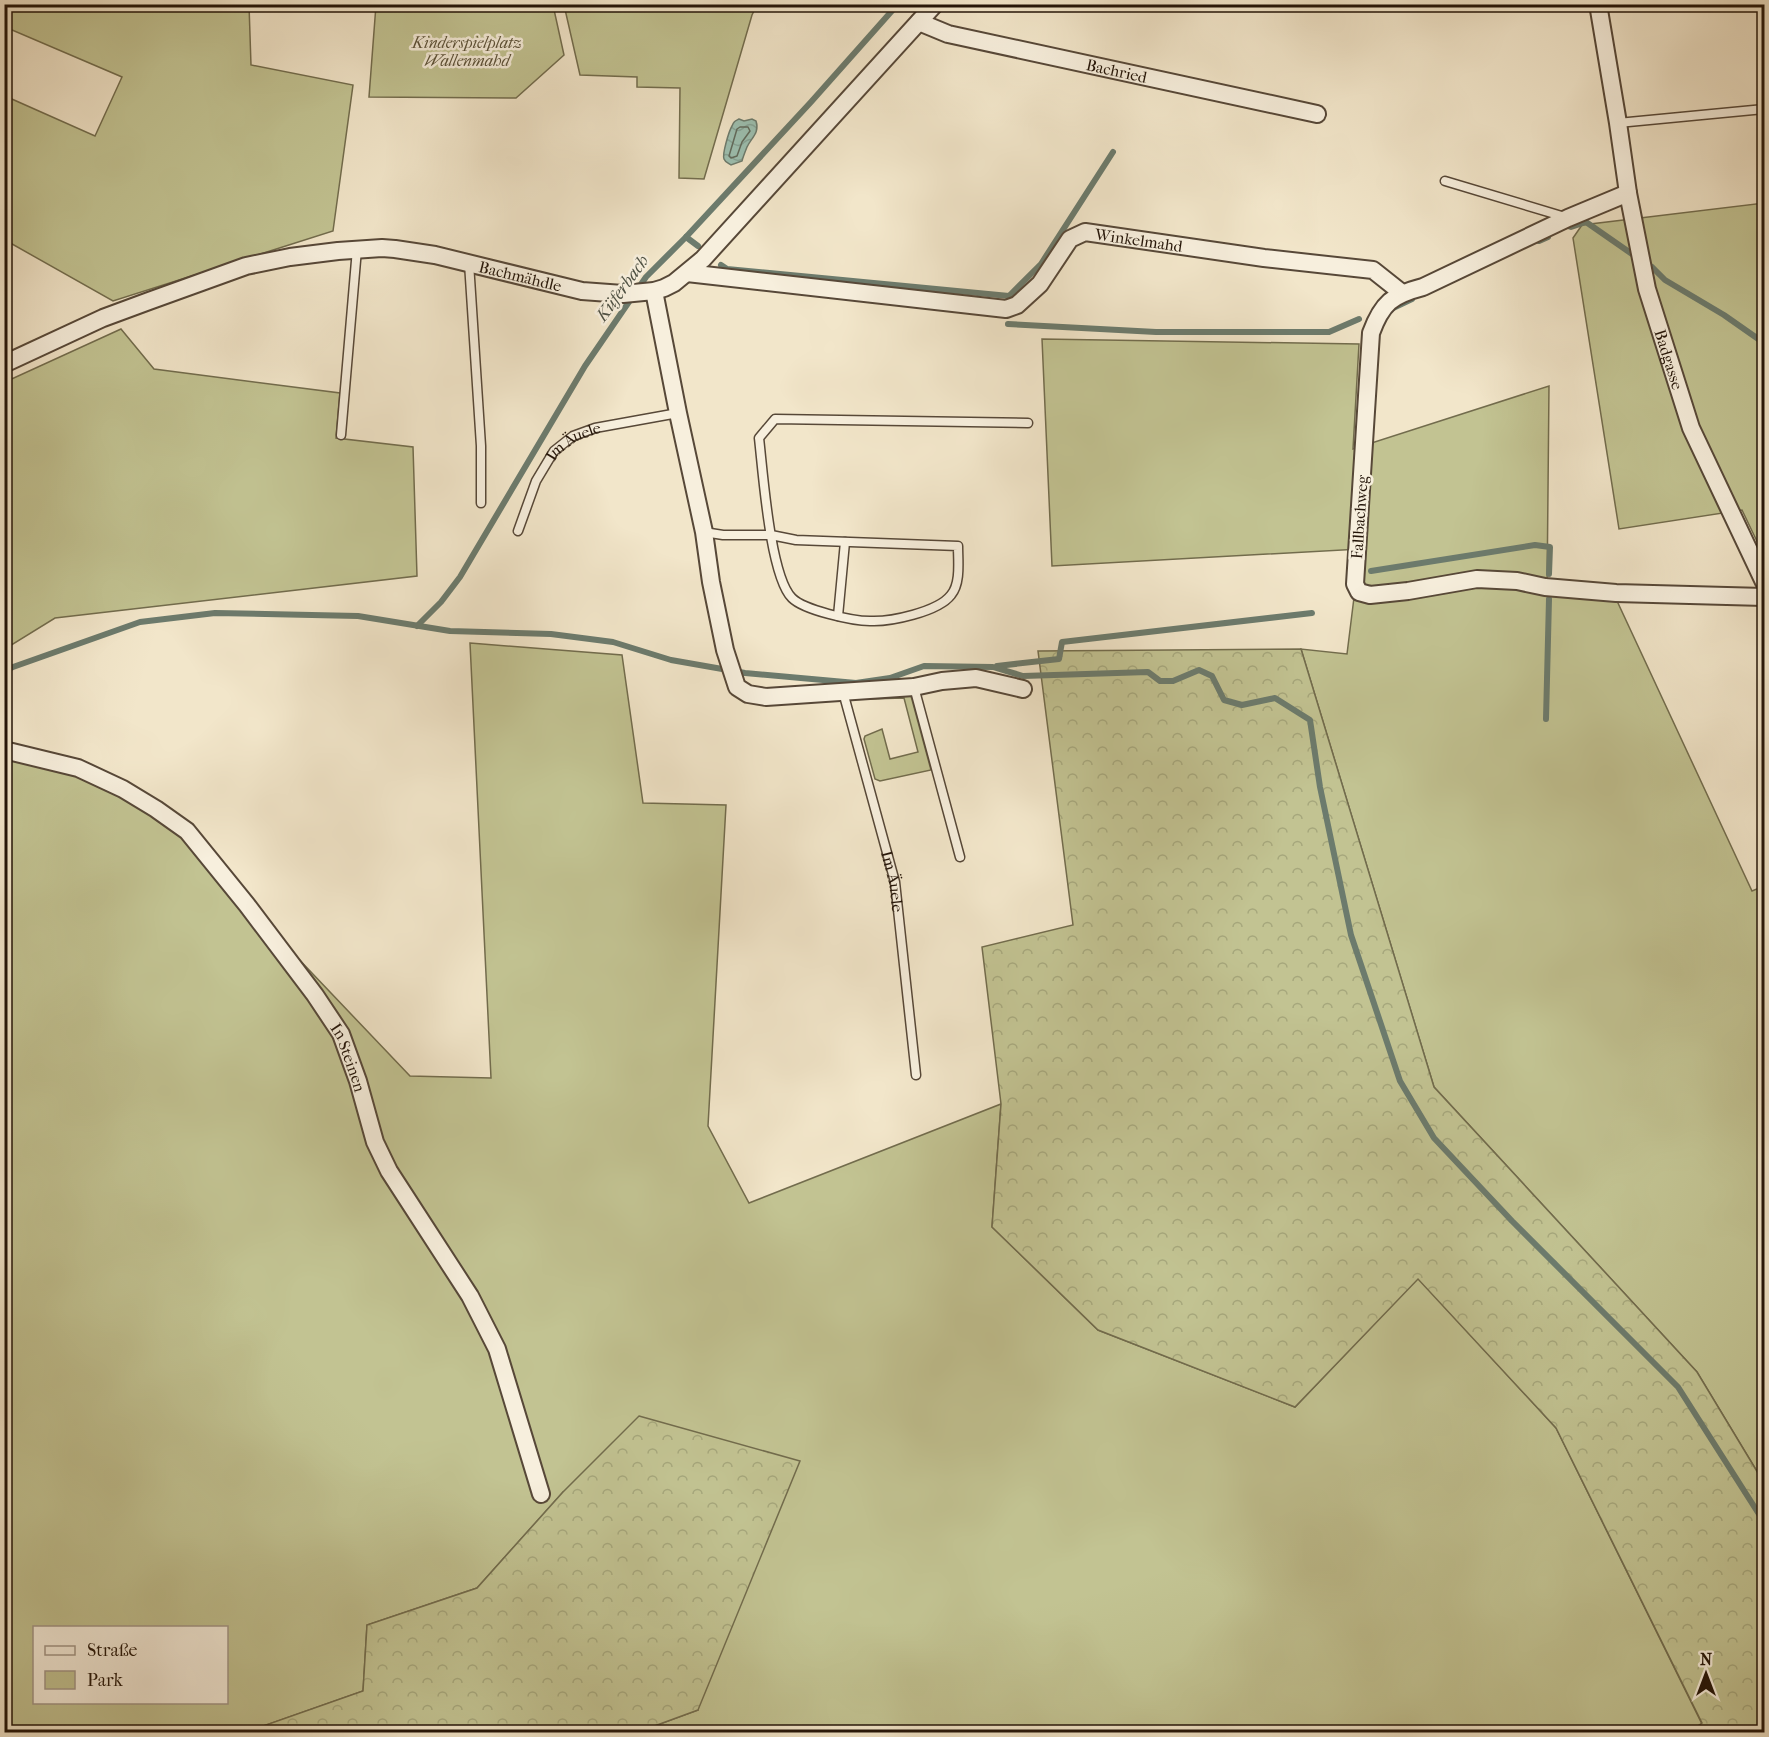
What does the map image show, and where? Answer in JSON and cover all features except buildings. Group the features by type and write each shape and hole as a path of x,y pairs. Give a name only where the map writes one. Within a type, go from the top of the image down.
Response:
{"street":[{"name":"Bachmähdle","path":"4,364 103,318 246,266 290,257 382,248 469,263 582,291 628,294 650,292 674,283 703,259 935,4"},
{"name":"Badgasse","path":"1598,4 1628,193 1647,289 1691,428 1764,582"},
{"name":"Bachried","path":"919,22 948,33 1317,114"},
{"name":"Fallbachweg","path":"1628,193 1568,218 1423,287 1402,292 1379,313 1371,333 1354,584 1359,592 1370,595 1477,579 1617,592 1764,597"},
{"name":"Winkelmahd","path":"687,273 1006,309 1017,305 1040,284 1070,239 1085,232 1264,258 1373,270 1402,292"},
{"path":"650,292 704,532 711,582 725,650 737,687 748,694 766,696 914,687 942,681 976,678 1023,689"},
{"name":"In Steinen","path":"4,750 78,768 123,789 187,831 315,995 340,1034 358,1081 375,1142 389,1171 470,1296 497,1349 541,1494"}],"lane":[{"path":"1618,123 1764,109"},
{"path":"1445,181 1568,218"},
{"path":"341,435 357,249"},
{"path":"469,263 481,446 481,503"},
{"name":"Im Äuele","path":"518,531 536,481 554,451 573,436 595,428 678,412"},
{"path":"704,532 723,535 771,535 796,540 958,546 957,581 951,595 935,607 902,617 870,621 811,609 792,599 782,583 776,561 771,535 759,438 775,419 1028,423"},
{"path":"838,616 845,542"},
{"path":"914,687 960,857"},
{"name":"Im Äuele","path":"843,692 895,882 916,1075"}],"green space":[{"path":"5,5 249,5 251,65 353,85 333,231 113,301 5,240 5,96 95,136 122,77 5,27"},
{"name":"Kinderspielplatz Wallenmahd","path":"376,5 553,5 564,55 516,98 369,97"},
{"path":"564,5 757,5 752,15 704,179 679,178 680,88 637,87 637,77 580,75"},
{"path":"1764,203 1764,556 1742,510 1619,529 1573,238 1582,225"},
{"path":"121,329 154,369 340,393 336,438 413,447 417,576 55,618 5,649 5,382"},
{"path":"1042,339 1359,344 1353,449 1549,386 1547,594 1617,601 1752,891 1764,886 1764,1483 1697,1372 1434,1087 1301,649 1347,654 1360,549 1052,566"},
{"path":"470,643 622,655 643,803 726,805 708,1126 749,1203 1001,1104 992,1227 1098,1330 1295,1407 1418,1278 1556,1428 1701,1722 1764,1661 1764,1732 1693,1730 1689,1732 638,1732 698,1710 563,1492 477,1588 367,1625 363,1691 246,1732 5,1732 5,757 81,776 170,824 410,1076 491,1078"},
{"path":"1301,649 1434,1087 1697,1372 1764,1483 1764,1732 1689,1732 1702,1723 1556,1428 1418,1279 1295,1407 1098,1330 992,1227 1001,1104 982,947 1073,925 1038,651"},
{"path":"907,694 911,696 931,770 880,781 875,779 865,736 882,729 890,759 918,752 904,698 870,699 870,697"},
{"path":"639,1416 800,1461 698,1710 638,1732 246,1732 363,1691 367,1625 477,1588 563,1492"}],"water":[{"path":"739,119 756,121 757,129 742,161 731,165 724,160 724,152 734,122"}],"waterway":[{"name":"Küferbach","path":"417,626 441,602 460,577 585,366 646,277 811,102 898,4"},
{"path":"721,265 727,269 1009,296 1041,264 1113,152"},
{"path":"1568,226 1586,222 1632,254"},
{"path":"686,237 698,246"},
{"path":"1539,241 1548,237"},
{"path":"1652,267 1665,280 1724,315 1764,343"},
{"path":"1391,309 1412,299"},
{"path":"1008,324 1156,332 1329,332 1359,319"},
{"path":"1371,571 1535,545 1550,547 1549,574"},
{"path":"1546,719 1549,599"},
{"path":"4,672 140,622 215,613 358,616 450,631 551,634 613,642 671,660 745,673 856,683 890,678 924,666 993,667 1023,676 1148,672 1160,681 1173,681 1199,670 1212,676 1224,700 1242,705 1275,698 1310,720 1320,787 1351,935 1400,1081 1434,1138 1512,1221 1678,1387 1764,1522"},
{"path":"997,666 1059,659 1062,642 1312,613"}]}
